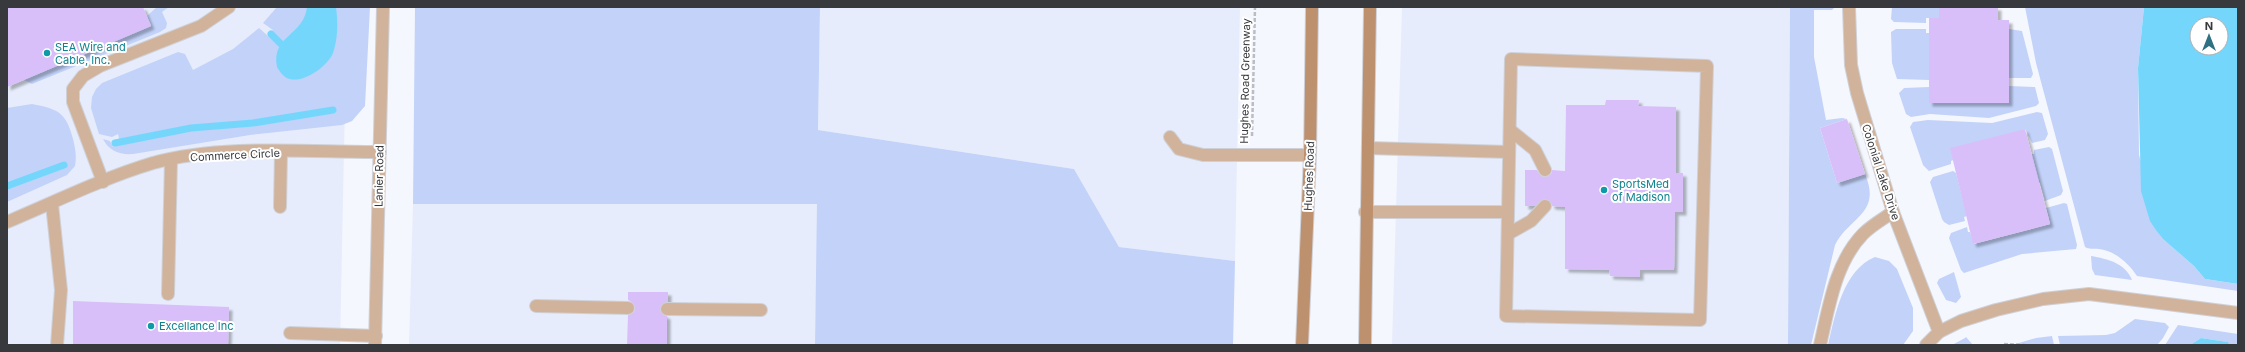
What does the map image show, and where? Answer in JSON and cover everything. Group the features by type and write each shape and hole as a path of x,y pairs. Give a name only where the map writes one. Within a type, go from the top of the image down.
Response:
{"main road":[{"name":"Hughes Road","path":"1302,345 1310,155 1312,7"},
{"path":"1365,345 1365,212 1368,148 1370,7"}],"street":[{"path":"103,182 73,102 73,89 83,76 100,66 201,26 229,7"},
{"name":"Lanier Road","path":"375,340 383,7"},
{"name":"Colonial Lake Drive","path":"1850,7 1851,65 1859,101 1893,212 1939,332"},
{"path":"1511,59 1707,66 1700,320 1506,316 1509,152 1511,59"},
{"path":"1510,130 1535,150 1545,170"},
{"path":"1170,136 1179,149 1203,155 1310,155"},
{"path":"1368,148 1509,152"},
{"path":"280,207 281,152"},
{"name":"Commerce Circle","path":"7,222 153,163 208,154 380,152"},
{"path":"168,294 171,160"},
{"path":"52,204 60,290 57,345"},
{"path":"1508,234 1531,221 1545,206"},
{"path":"1365,212 1508,212"},
{"path":"1820,345 1833,290 1847,255 1864,234 1893,212"},
{"path":"1926,345 1939,332 1961,321 1996,310 2043,299 2089,294 2238,313"},
{"path":"536,306 628,308"},
{"path":"667,309 761,310"},
{"path":"290,334 375,340"}],"path":[{"name":"Hughes Road Greenway","path":"1252,155 1255,7"},
{"path":"2004,344 2026,345"}],"shaded area":[{"path":"7,7 347,7 340,345 7,345"},
{"path":"157,7 169,7 162,12 167,23 166,28 160,32 32,84 24,80 151,26 147,16"},
{"path":"277,7 370,7 365,106 352,121 342,125 250,135 133,154 119,153 108,147 103,139 110,141 113,147 120,143 118,134 112,137 99,134 91,108 92,97 96,89 102,83 178,52 185,54 193,70 233,49 259,28 268,36 273,30 263,23"},
{"path":"307,7 336,7 337,30 335,48 330,58 321,68 308,76 296,80 290,79 284,76 277,67 276,56 283,42 305,17"},
{"path":"415,7 820,7 818,130 1074,169 1119,247 1235,261 1233,345 815,345 817,204 413,204"},
{"path":"820,7 1240,7 1235,261 1119,247 1074,169 818,130"},
{"path":"1402,7 1790,7 1788,345 1392,345"},
{"path":"1790,7 1835,7 1832,10 1814,10 1814,57 1826,120 1842,118 1847,119 1820,128 1837,183 1865,174 1869,187 1867,207 1841,236 1835,245 1811,345 1788,345"},
{"path":"1892,7 1939,7 1939,18 1926,18 1926,23 1894,22 1891,19"},
{"path":"2025,7 2144,7 2138,68 2139,155 2164,240 2194,266 2205,279 2238,284 2238,291 2137,276 2127,264 2114,254 2102,249 2085,247 2036,63"},
{"path":"2144,7 2238,7 2238,284 2205,279 2194,266 2164,240 2150,221 2141,191 2138,68"},
{"path":"1896,29 1926,29 1926,33 1929,33 1929,80 1897,79 1892,63 1891,32"},
{"path":"2009,29 2022,31 2033,74 2031,78 2009,78"},
{"path":"2009,86 2035,87 2039,103 2036,106 1989,118 1930,114 1911,117 1906,114 1899,93 1904,88 1929,87 1929,103 2009,103"},
{"path":"32,104 55,110 64,117 73,139 76,155 75,166 67,175 7,202 7,108"},
{"path":"2037,112 2042,113 2048,134 2045,140 2032,143 2025,129 1951,161 1951,164 1929,171 1923,165 1910,127 1913,122 1928,120 1992,123"},
{"path":"2049,147 2052,149 2063,191 2061,195 2045,201 2040,183 2032,185 2032,154 2034,154 2034,150"},
{"path":"1953,171 1956,173 1967,216 1964,217 1965,221 1949,225 1942,219 1930,182 1933,177"},
{"path":"2064,203 2067,204 2077,245 2076,249 2022,254 1964,273 1961,270 1949,238 1951,233 1967,227 1974,244 2050,224 2046,208"},
{"path":"413,204 818,204 815,345 409,345"},
{"path":"2091,256 2110,260 2125,270 2132,280 2095,275 2092,269"},
{"path":"1875,257 1889,261 1897,269 1913,308 1913,331 1903,345 1828,345 1838,307 1848,283 1855,272 1864,263"},
{"path":"1954,272 1961,297 1956,303 1946,300 1937,283 1939,279"},
{"path":"2135,319 2165,323 2169,327 2157,345 2060,345 2058,336 2106,335 2115,333"},
{"path":"2178,325 2238,334 2238,345 2229,345 2227,342 2201,338 2190,345 2165,345"},
{"path":"2052,336 2054,345 2012,345 2036,338"},
{"path":"1966,337 1973,345 1952,345 1965,338"},
{"path":"2201,338 2228,342 2229,345 2190,345"}],"building":[{"name":"SEA Wire and Cable, Inc.","path":"7,7 143,7 151,26 7,87"},
{"path":"1939,7 1998,7 1998,20 2009,20 2009,103 1929,103 1929,18 1939,18"},
{"name":"SportsMed of Madison","path":"1606,100 1639,100 1638,106 1676,107 1676,173 1683,173 1683,212 1675,212 1674,270 1640,270 1640,277 1610,276 1609,270 1565,269 1565,207 1552,206 1550,201 1546,199 1540,201 1535,206 1525,206 1525,170 1537,170 1541,176 1545,177 1551,174 1552,170 1565,171 1566,105 1605,105"},
{"path":"1847,119 1865,174 1837,183 1820,128"},
{"path":"2025,129 2050,224 1973,244 1950,148"},
{"path":"628,292 668,292 668,302 663,303 660,309 661,313 667,316 667,345 627,345 628,315 634,312 635,308 632,302 628,300"},
{"name":"Excellance Inc","path":"73,301 229,307 228,345 73,345"}],"waterway":[{"path":"271,34 281,44"},
{"path":"115,143 191,128 253,123 333,110"},
{"path":"7,186 64,165"}],"place":[{"name":"SEA Wire and Cable, Inc.","path":"47,53"},
{"name":"SportsMed of Madison","path":"1604,190"},
{"name":"Excellance Inc","path":"151,326"}]}
